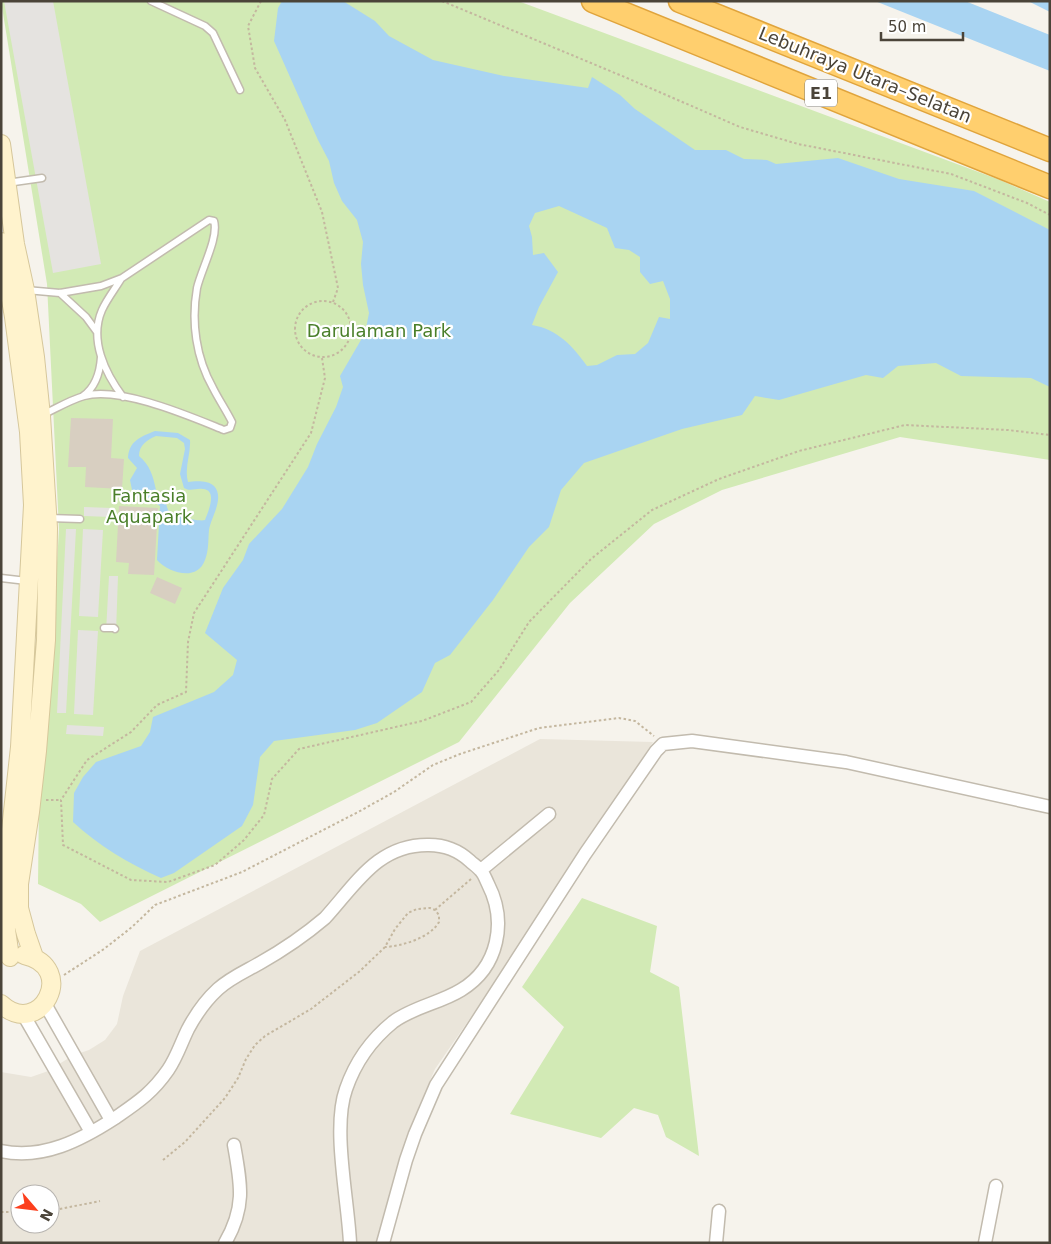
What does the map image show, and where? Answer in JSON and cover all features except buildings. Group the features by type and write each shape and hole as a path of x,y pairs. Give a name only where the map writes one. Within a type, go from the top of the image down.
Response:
{"highway":[{"name":"Lebuhraya Utara–Selatan","path":"593,1 1050,187"},
{"name":"Lebuhraya Utara–Selatan","path":"680,1 1050,150"}],"street":[{"path":"1,144 15,244 25,290 35,357 48,518 46,640 30,812 19,884 19,908 34,957"},
{"path":"1,242 14,317 29,432 33,505 20,747 6,885 6,960 22,954 34,957 47,967 52,982 50,994 44,1004 31,1013 23,1014 8,1011 1,1004"},
{"path":"383,1243 409,1151 436,1085 590,847 648,761 663,744 692,741 846,762 1050,807"},
{"path":"481,870 549,814"},
{"path":"1,1151 25,1154 49,1150 72,1142 111,1120 153,1091 174,1061 196,1016 218,989 287,947 318,924 370,866 386,854 408,846 434,845 449,848 458,852 481,870 492,892 499,919 495,946 483,970 462,990 404,1015 376,1038 357,1064 346,1089 341,1120 350,1243"},
{"path":"44,1004 111,1120"},
{"path":"23,1014 91,1132"},
{"path":"52,1064 72,1052"},
{"path":"225,1243 232,1230 240,1206 241,1183 234,1145"},
{"path":"986,1243 996,1186"},
{"path":"716,1243 719,1211"}],"lane":[{"path":"151,1 205,26 212,33 240,90"},
{"path":"7,183 42,178"},
{"path":"25,290 60,293 101,286 122,278 209,220 214,221 216,226 212,242 197,288 195,309 196,334 203,366 212,387 232,422 230,428 224,430 173,410 123,397 96,394 83,396"},
{"path":"122,278 102,311 97,332 97,344 115,386 123,397"},
{"path":"60,293 86,317 97,332"},
{"path":"41,416 88,393 95,382 101,356"},
{"path":"48,518 80,518"},
{"path":"1,578 30,581"},
{"path":"104,628 115,629"}],"path":[{"path":"261,1 248,26 255,68 285,120 322,212 338,288 333,302"},
{"path":"442,1 740,126 798,144 951,174 1027,203 1050,215"},
{"path":"319,301 333,302 348,314 350,320 351,334 346,346 335,355 322,358 308,354 298,344 294,331 301,311 306,306 319,301"},
{"path":"322,358 326,378 310,433 194,613 188,642 186,692 157,705 131,732 87,760 61,800 63,845 131,880 168,882 215,865 244,840 264,815 272,779 299,749 422,721 471,702 498,670 529,622 591,559 652,510 719,479 799,451 906,425 1008,430 1050,435"},
{"path":"52,982 104,949 132,927 155,905 242,872 394,792 433,765 460,754 539,728 618,718 635,721 663,744"},
{"path":"435,910 481,870"},
{"path":"163,1160 185,1142 225,1098 255,1045 265,1036 299,1017 360,972 385,948 394,929 408,914 424,908 435,910 439,915 439,922 431,932 405,943 385,948"},
{"path":"60,1209 100,1201"}],"shaded area":[{"path":"4,1 53,1 101,264 53,273"},
{"path":"84,507 112,508 111,517 84,516"},
{"path":"66,529 76,529 66,713 57,713"},
{"path":"83,529 103,530 98,617 79,616"},
{"path":"109,576 118,576 116,632 106,632"},
{"path":"78,630 98,631 93,715 74,714"},
{"path":"67,725 104,727 103,736 66,734"},
{"path":"540,739 653,742 540,917 435,1069 408,1132 377,1243 1,1243 1,1072 31,1077 57,1068 54,1067 74,1055 89,1050 105,1040 117,1024 123,996 140,951"}],"green space":[{"name":"Darulaman Park","path":"1,1 518,1 1000,180 1050,202 1050,460 900,437 722,490 654,524 570,603 459,742 100,922 81,904 38,884 39,800 47,734 59,529 47,284"},
{"path":"582,898 657,926 650,972 679,987 699,1156 666,1137 658,1115 634,1108 601,1138 510,1114 564,1027 522,987"}],"water":[{"path":"282,1 343,1 375,21 389,36 433,60 504,76 588,88 592,77 620,95 635,109 695,150 726,150 744,159 767,160 776,164 838,158 899,179 974,191 1050,230 1050,387 1031,378 961,376 936,363 898,366 883,378 866,375 779,400 755,396 742,415 682,429 584,463 561,490 549,527 529,547 493,600 450,655 435,663 422,692 377,723 355,730 274,741 260,757 253,805 242,826 174,873 161,878 137,867 114,853 73,822 74,793 83,777 96,762 141,746 150,732 153,717 214,692 233,675 237,660 205,633 223,588 243,560 249,544 282,509 308,467 317,444 336,407 343,387 340,376 365,333 369,313 361,264 363,242 357,220 342,201 334,183 329,161 274,41 278,8","holes":["559,206 607,228 615,248 629,250 640,257 640,272 650,284 663,281 670,299 670,319 659,317 648,343 635,354 617,355 597,365 587,366 570,345 557,334 532,325 539,307 558,272 544,253 533,255 529,226 535,213"]},
{"path":"875,1 965,1 1050,35 1050,71"},
{"path":"1028,1 1050,1 1050,12"},
{"path":"155,431 178,433 190,440 188,482 205,482 214,486 217,491 218,502 210,525 205,560 201,567 189,573 175,572 157,560 160,506 146,497 140,497 132,490 130,480 137,468 128,458 129,452 136,440","holes":["156,436 177,438 184,443 185,449 180,474 184,488 189,490 203,489 208,490 210,493 211,502 205,520 187,518 170,512 167,507 166,497 156,490 150,471 146,463 139,456 142,446"]}],"park label":[{"name":"Fantasia Aquapark","path":"149,506"}]}
